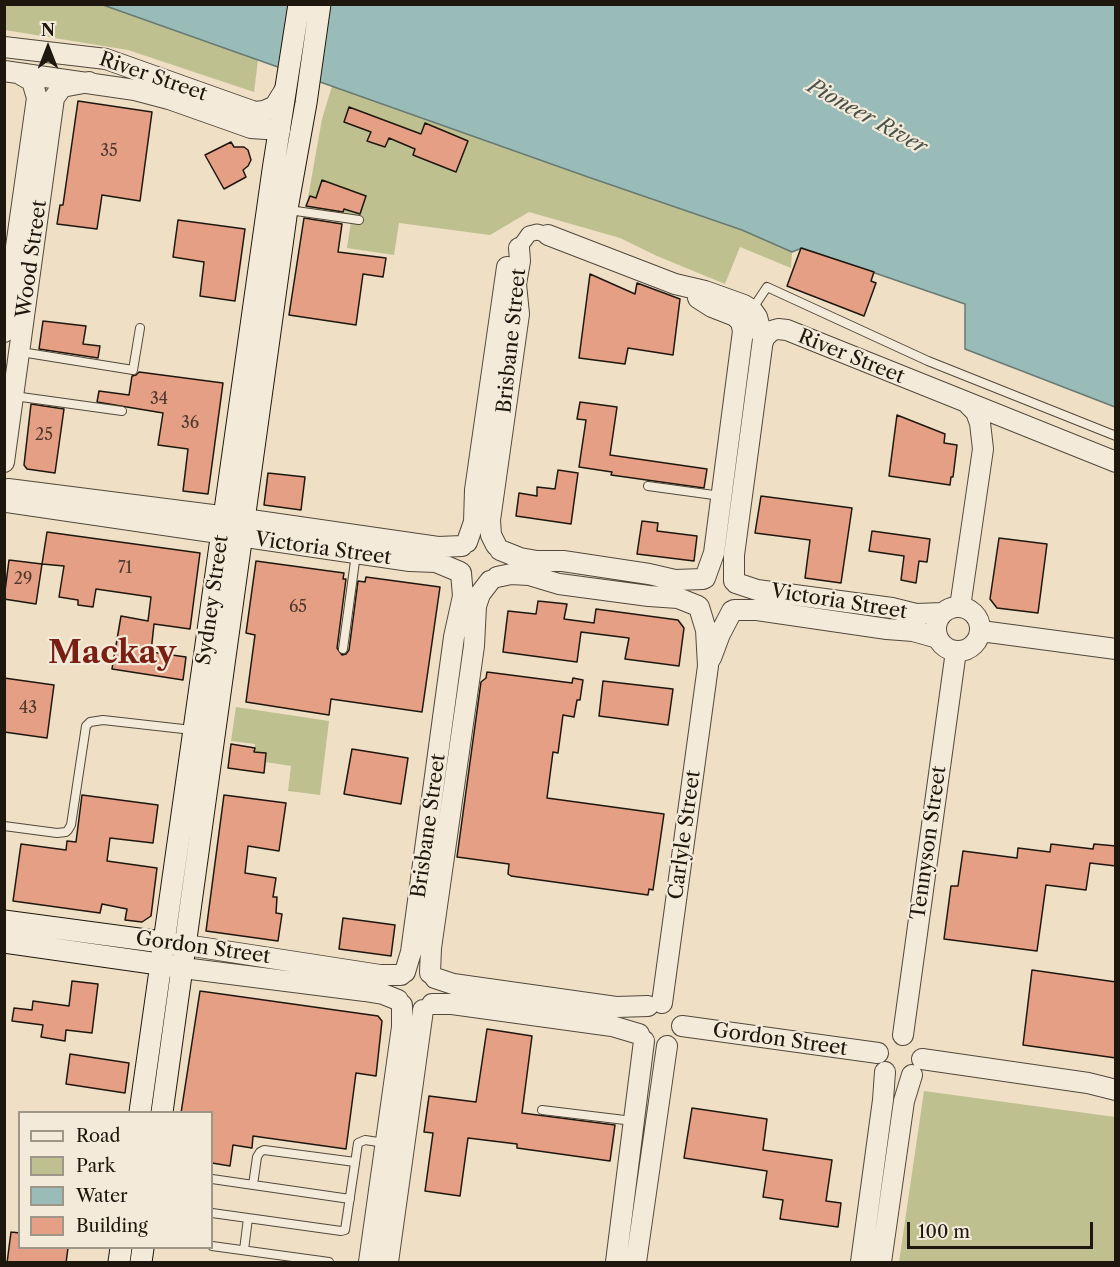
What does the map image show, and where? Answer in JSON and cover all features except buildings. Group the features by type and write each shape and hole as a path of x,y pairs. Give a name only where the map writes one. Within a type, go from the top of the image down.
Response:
{"main road":[{"name":"Sydney Street","path":"162,1111 186,945 205,732 233,527 266,216 299,4"},
{"name":"Sydney Street","path":"233,527 307,96 320,4"},
{"path":"280,130 296,121 307,96"},
{"path":"266,216 287,209"},
{"name":"Sydney Street","path":"140,1111 161,964 205,732"},
{"name":"Gordon Street","path":"4,921 186,945"},
{"name":"Gordon Street","path":"4,942 183,968"}],"street":[{"name":"River Street","path":"4,47 110,60 243,110 255,112 275,106 287,87"},
{"path":"62,53 81,64 106,68 105,78 91,82"},
{"name":"River Street","path":"9,71 91,82 162,96 251,128 280,130"},
{"name":"Wood Street","path":"9,71 30,79 37,94 31,207"},
{"name":"Wood Street","path":"4,462 19,288 31,207 55,95 63,86 91,82"},
{"path":"519,250 529,234 540,232 675,284 705,291 752,310 762,331 763,345 734,555 735,582 740,595 733,611 724,616 715,617 678,598 559,584 529,575 511,574 475,581 460,572 456,558 465,544 484,540 520,558 537,561 573,563 675,580 704,579 718,573 735,582"},
{"name":"Brisbane Street","path":"465,544 473,531 475,490 509,304 506,270 519,250"},
{"path":"675,284 711,306 733,315 739,320 743,331 714,553 704,579 696,592 699,607"},
{"name":"Wood Street","path":"4,332 19,288"},
{"name":"Brisbane Street","path":"498,548 491,535 490,520 519,314 509,304"},
{"name":"River Street","path":"763,345 771,331 786,330 1116,462"},
{"path":"742,346 750,339 763,345"},
{"path":"952,610 983,449 980,423 976,412 969,405"},
{"path":"983,449 996,426 1004,422 1012,422"},
{"name":"Victoria Street","path":"6,495 233,527 440,548 465,544"},
{"name":"Victoria Street","path":"233,527 356,554 413,562 440,563 460,572"},
{"path":"494,579 503,565 498,548"},
{"name":"Brisbane Street","path":"403,974 411,951 454,637 464,596 460,572"},
{"name":"Brisbane Street","path":"432,976 431,948 474,646 477,602 480,594 494,579"},
{"name":"Victoria Street","path":"735,582 763,591 892,608 916,614 952,610"},
{"name":"Carlyle Street","path":"699,607 706,630 708,666"},
{"path":"967,608 978,617 981,631 970,649 956,651 945,647 938,638 936,625 952,610 967,608"},
{"name":"Victoria Street","path":"733,611 757,610 913,631 938,638"},
{"name":"Carlyle Street","path":"655,1005 708,666 720,634 733,611"},
{"path":"981,631 1116,649"},
{"name":"Tennyson Street","path":"903,1035 956,651"},
{"name":"Gordon Street","path":"186,945 383,994 400,1002"},
{"name":"Gordon Street","path":"183,968 403,974"},
{"path":"388,1263 402,1027 396,987 403,974 418,968 453,984 616,1007 655,1005 674,1008 682,1026 678,1038 667,1046 655,1047 642,1038 601,1024 452,1004 412,1010 400,1002"},
{"path":"369,1263 428,1007 438,992 432,976"},
{"path":"616,1263 635,1121 642,1038 637,1028 639,1015 655,1005"},
{"name":"Gordon Street","path":"682,1026 878,1053"},
{"path":"881,1263 904,1101 917,1067 919,1046 915,1040 903,1035 890,1037 880,1047 878,1060 885,1072 898,1078 917,1067 1088,1083 1116,1090"},
{"path":"636,1263 667,1046"},
{"path":"861,1263 885,1072"},
{"path":"864,1240 884,1243"}],"lane":[{"path":"287,209 360,220"},
{"path":"752,310 767,287 928,361 1116,436"},
{"path":"12,351 133,370 140,328"},
{"path":"9,395 122,411"},
{"path":"648,486 721,496"},
{"path":"343,649 356,554"},
{"path":"4,826 57,834 68,830 71,825 86,726 90,722 103,720 205,732"},
{"path":"542,1110 656,1124"},
{"path":"213,1213 345,1230 358,1143 361,1140 395,1144"},
{"path":"253,1185 257,1156 264,1150 355,1162"},
{"path":"213,1179 350,1199"},
{"path":"244,1250 248,1218"},
{"path":"213,1246 244,1250 270,1258 329,1263"}],"green space":[{"path":"4,5 103,5 258,60 254,92 128,50 5,30"},
{"path":"332,86 742,230 792,252 791,268 740,247 725,284 620,238 529,212 490,235 399,223 394,255 347,248 352,216 306,209 322,119"},
{"path":"236,707 329,721 320,795 288,791 291,766 265,762 266,753 254,752 255,744 231,741"},
{"path":"924,1091 1115,1117 1115,1262 899,1262"}],"water":[{"name":"Pioneer River","path":"103,5 1115,5 1115,407 965,349 965,304 802,248 792,252 742,230"}],"district":[{"name":"Mackay","path":"112,654"}]}
